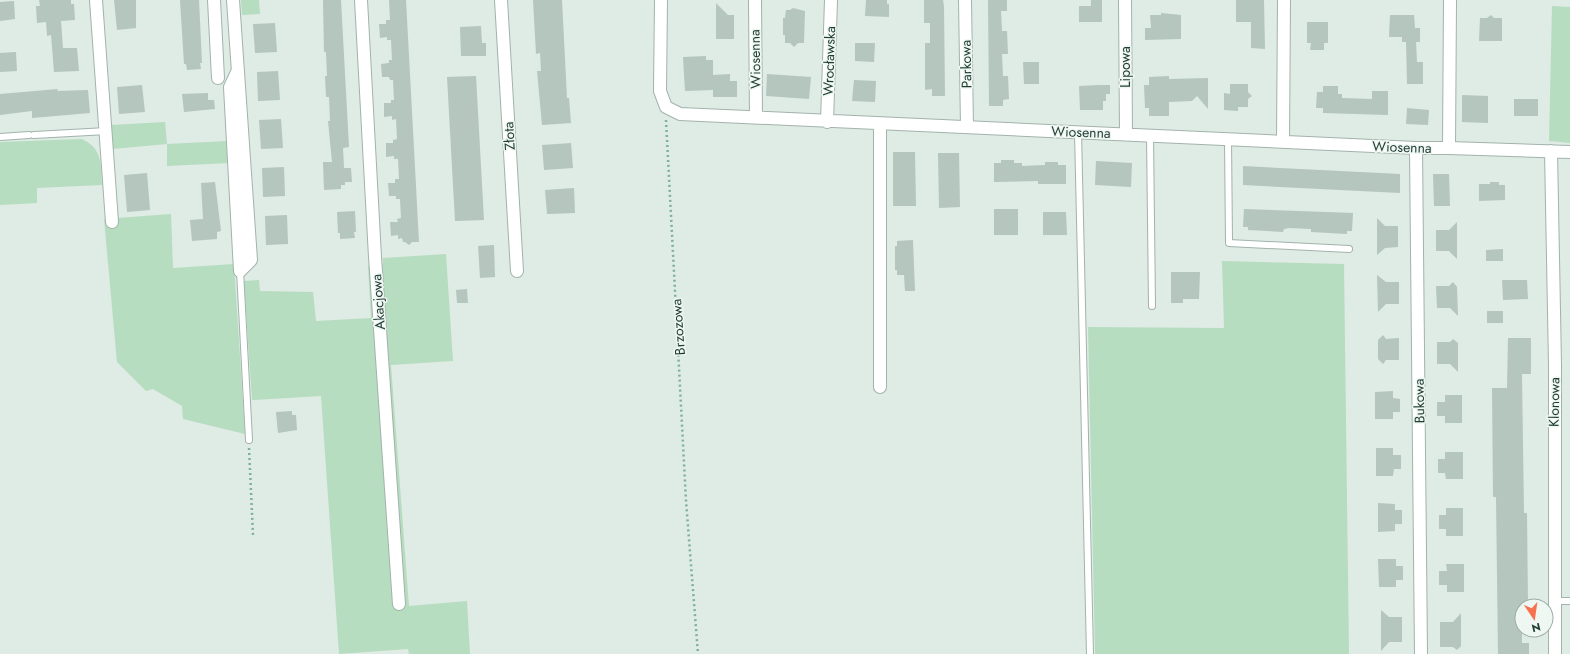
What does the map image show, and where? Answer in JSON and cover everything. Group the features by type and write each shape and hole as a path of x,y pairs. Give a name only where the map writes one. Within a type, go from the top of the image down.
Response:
{"street":[{"path":"96,0 112,222"},
{"path":"214,0 218,78"},
{"path":"234,0 251,260 240,271"},
{"name":"Akacjowa","path":"361,0 375,265 399,604"},
{"name":"Złota","path":"500,0 517,271"},
{"path":"661,0 660,91 666,107"},
{"name":"Wiosenna","path":"754,0 756,117"},
{"name":"Wrocławska","path":"827,122 831,0"},
{"name":"Parkowa","path":"965,0 967,127"},
{"name":"Lipowa","path":"1125,0 1126,134"},
{"path":"1282,142 1284,0"},
{"name":"Wiosenna","path":"1449,148 1450,0"},
{"name":"Wiosenna","path":"666,107 680,114 738,118 756,117 827,122 1150,135 1416,148 1570,152"},
{"path":"880,124 880,387"},
{"name":"Bukowa","path":"1416,148 1421,654"},
{"name":"Klonowa","path":"1551,151 1555,365 1554,601"},
{"name":"Klonowa","path":"1554,638 1554,654"}],"lane":[{"path":"0,137 106,131"},
{"path":"1078,132 1090,654"},
{"path":"1150,135 1152,306"},
{"path":"1228,139 1229,243 1348,249"},
{"path":"240,271 249,440"},
{"path":"1554,601 1570,601"}],"path":[{"name":"Brzozowa","path":"666,107 686,501 698,654"},
{"path":"249,440 253,535"}],"green space":[{"path":"241,0 259,0 260,14 242,15"},
{"path":"1552,6 1570,7 1570,143 1549,141"},
{"path":"165,122 167,144 112,149 111,125"},
{"path":"82,139 94,148 100,158 102,185 37,188 37,203 0,205 0,142"},
{"path":"227,141 229,163 167,166 167,144"},
{"path":"171,214 173,268 234,264 245,434 183,419 182,406 153,389 146,391 117,362 104,219"},
{"path":"446,254 453,361 391,365 409,606 467,601 470,654 409,654 408,649 339,654 321,396 252,400 244,281 259,280 260,291 313,292 316,321 371,318 368,266 383,265 383,258"},
{"path":"1222,261 1344,264 1349,654 1095,654 1088,327 1224,328"}],"building":[{"path":"39,0 71,0 71,4 74,4 75,20 61,21 63,48 77,48 79,71 54,72 51,35 47,36 46,22 37,23 36,6 40,6"},
{"path":"114,0 136,0 136,28 117,30"},
{"path":"180,0 199,0 201,69 187,70 186,64 184,64"},
{"path":"323,0 341,0 349,147 343,148 344,168 351,168 352,182 345,182 345,185 341,185 341,189 324,190 323,162 332,162 328,121 330,121 329,97 326,97 325,76 327,76 326,52 324,52"},
{"path":"389,0 406,0 419,242 412,242 409,245 403,242 402,238 398,239 398,235 391,236 390,222 398,222 397,219 401,218 400,199 396,199 396,196 389,196 388,183 395,183 395,179 399,179 398,159 394,159 394,156 386,157 386,143 393,143 393,140 397,139 396,119 392,120 392,116 384,117 384,103 391,103 391,100 394,100 393,80 390,80 389,77 382,77 381,64 389,63 389,60 392,60 391,40 387,40 387,37 380,38 379,24 386,24 386,20 390,20"},
{"path":"533,0 562,0 567,98 569,98 571,123 542,125 537,71 541,71 540,53 536,54"},
{"path":"866,0 887,0 887,4 889,4 889,17 865,16"},
{"path":"924,0 943,0 945,96 932,96 932,89 925,90 925,43 930,43 930,23 924,23"},
{"path":"988,0 1007,0 1007,11 1001,11 1002,31 1007,31 1008,54 1002,54 1003,76 1008,76 1009,99 1003,100 1003,106 989,106"},
{"path":"1091,0 1102,0 1102,22 1079,22 1079,6 1091,6"},
{"path":"1236,0 1264,0 1265,49 1251,48 1251,22 1236,22"},
{"path":"14,1 15,19 0,21 0,2"},
{"path":"716,3 728,15 734,15 734,39 716,39"},
{"path":"793,8 805,11 804,43 798,43 794,47 790,43 785,43 785,35 783,35 783,18 785,18 786,10"},
{"path":"1161,13 1181,15 1181,39 1145,40 1145,28 1151,28 1150,15 1161,15"},
{"path":"1390,15 1414,15 1415,28 1420,28 1420,42 1416,42 1417,62 1423,62 1423,84 1407,84 1406,42 1402,42 1402,37 1389,37"},
{"path":"1491,15 1494,18 1502,18 1502,41 1479,41 1480,18 1487,18"},
{"path":"1307,22 1328,22 1328,43 1324,43 1324,50 1310,50 1311,43 1307,43"},
{"path":"275,23 277,52 255,53 253,24"},
{"path":"481,26 482,43 486,43 486,56 461,56 460,27"},
{"path":"855,43 875,43 874,62 855,61"},
{"path":"16,52 17,71 0,72 0,53"},
{"path":"706,56 706,60 713,60 713,75 730,74 730,81 737,81 737,97 713,97 713,90 685,91 683,57"},
{"path":"1023,62 1039,62 1039,84 1024,84"},
{"path":"278,71 280,100 258,101 257,72"},
{"path":"767,74 811,77 809,99 766,96"},
{"path":"476,76 484,220 455,221 447,77"},
{"path":"1169,76 1169,79 1208,78 1208,109 1197,96 1192,101 1169,102 1169,116 1149,116 1149,108 1145,108 1144,85 1149,85 1149,77"},
{"path":"854,80 876,81 875,102 852,101"},
{"path":"1230,84 1248,84 1248,92 1252,96 1248,99 1248,107 1238,107 1238,111 1224,110 1224,93 1230,94"},
{"path":"142,85 145,112 119,114 117,87"},
{"path":"1110,85 1110,94 1106,94 1106,101 1103,101 1103,110 1080,110 1079,86"},
{"path":"1323,86 1338,86 1338,94 1342,94 1342,98 1372,99 1372,91 1388,91 1388,115 1323,113 1323,108 1316,108 1317,92 1323,92"},
{"path":"58,89 57,91 88,90 90,113 32,118 32,111 0,115 0,94"},
{"path":"208,93 208,100 214,100 215,109 184,112 182,94"},
{"path":"1462,95 1488,96 1488,123 1462,122"},
{"path":"1514,99 1538,99 1538,116 1514,116"},
{"path":"1407,108 1429,110 1428,125 1406,124"},
{"path":"281,119 283,148 261,149 259,120"},
{"path":"571,143 573,168 544,170 542,145"},
{"path":"893,152 915,152 916,206 893,206"},
{"path":"938,153 959,153 960,207 939,208"},
{"path":"1001,160 1014,160 1014,163 1022,163 1022,166 1045,165 1045,162 1058,162 1058,165 1066,165 1066,184 1038,184 1038,181 994,182 994,163 1001,163"},
{"path":"1096,161 1132,163 1131,187 1095,185"},
{"path":"1243,166 1400,174 1400,193 1243,185"},
{"path":"284,167 285,196 263,197 262,168"},
{"path":"147,173 150,210 127,212 124,175"},
{"path":"1433,174 1449,174 1450,206 1434,206"},
{"path":"215,182 221,231 217,232 217,239 192,241 190,220 203,219 201,183"},
{"path":"1490,182 1499,182 1499,185 1505,185 1505,200 1479,201 1479,184 1490,184"},
{"path":"574,188 575,213 547,214 545,190"},
{"path":"994,209 1018,209 1018,235 994,235"},
{"path":"1244,209 1353,213 1352,231 1347,231 1347,234 1311,232 1311,229 1289,228 1284,229 1283,232 1248,230 1248,227 1243,227"},
{"path":"355,211 355,238 340,239 340,233 338,233 337,212"},
{"path":"1043,212 1066,212 1067,235 1043,235"},
{"path":"287,215 288,244 266,245 265,216"},
{"path":"1377,218 1385,226 1398,226 1398,247 1385,248 1377,255"},
{"path":"1457,222 1457,259 1449,251 1436,251 1436,230 1449,230"},
{"path":"913,240 915,291 905,291 904,275 897,275 897,270 895,270 895,246 897,246 897,241"},
{"path":"494,245 495,277 480,278 478,246"},
{"path":"1503,249 1503,261 1486,261 1486,250"},
{"path":"1171,272 1200,272 1199,299 1183,299 1183,303 1171,303"},
{"path":"1377,275 1386,282 1399,282 1399,304 1386,304 1378,312"},
{"path":"1502,280 1527,280 1528,299 1503,300"},
{"path":"1453,282 1457,287 1458,316 1450,308 1437,308 1436,286 1449,286"},
{"path":"467,289 468,303 457,303 456,290"},
{"path":"1487,311 1503,311 1503,323 1487,323"},
{"path":"1383,335 1386,339 1399,338 1399,360 1386,360 1383,364 1378,359 1378,340"},
{"path":"1508,338 1531,338 1531,374 1522,374 1524,513 1527,513 1528,598 1514,598 1514,638 1522,638 1522,643 1529,643 1529,654 1498,654 1496,497 1493,497 1492,388 1507,388"},
{"path":"1453,339 1458,343 1458,372 1450,364 1437,364 1437,342 1450,342"},
{"path":"1393,391 1393,398 1400,399 1400,412 1393,412 1393,419 1375,419 1375,392"},
{"path":"1445,395 1462,395 1462,423 1445,423 1445,416 1437,416 1437,402 1445,402"},
{"path":"292,411 292,415 296,415 297,430 278,433 276,412"},
{"path":"1376,448 1393,448 1393,455 1401,455 1401,469 1394,469 1393,476 1376,476"},
{"path":"1445,452 1463,452 1463,479 1446,479 1445,473 1438,473 1438,459 1445,459"},
{"path":"1378,503 1395,504 1395,510 1402,510 1402,524 1395,524 1395,531 1378,532"},
{"path":"1446,508 1463,508 1463,536 1446,536 1446,529 1439,529 1439,515 1446,515"},
{"path":"1378,559 1396,559 1396,566 1403,566 1403,580 1396,580 1396,587 1379,587"},
{"path":"1446,564 1464,564 1464,592 1447,592 1447,585 1439,585 1439,571 1447,571"},
{"path":"1381,610 1389,617 1402,617 1402,642 1389,642 1381,651"},
{"path":"1461,613 1461,646 1457,650 1453,647 1440,647 1440,622 1453,622"}]}
